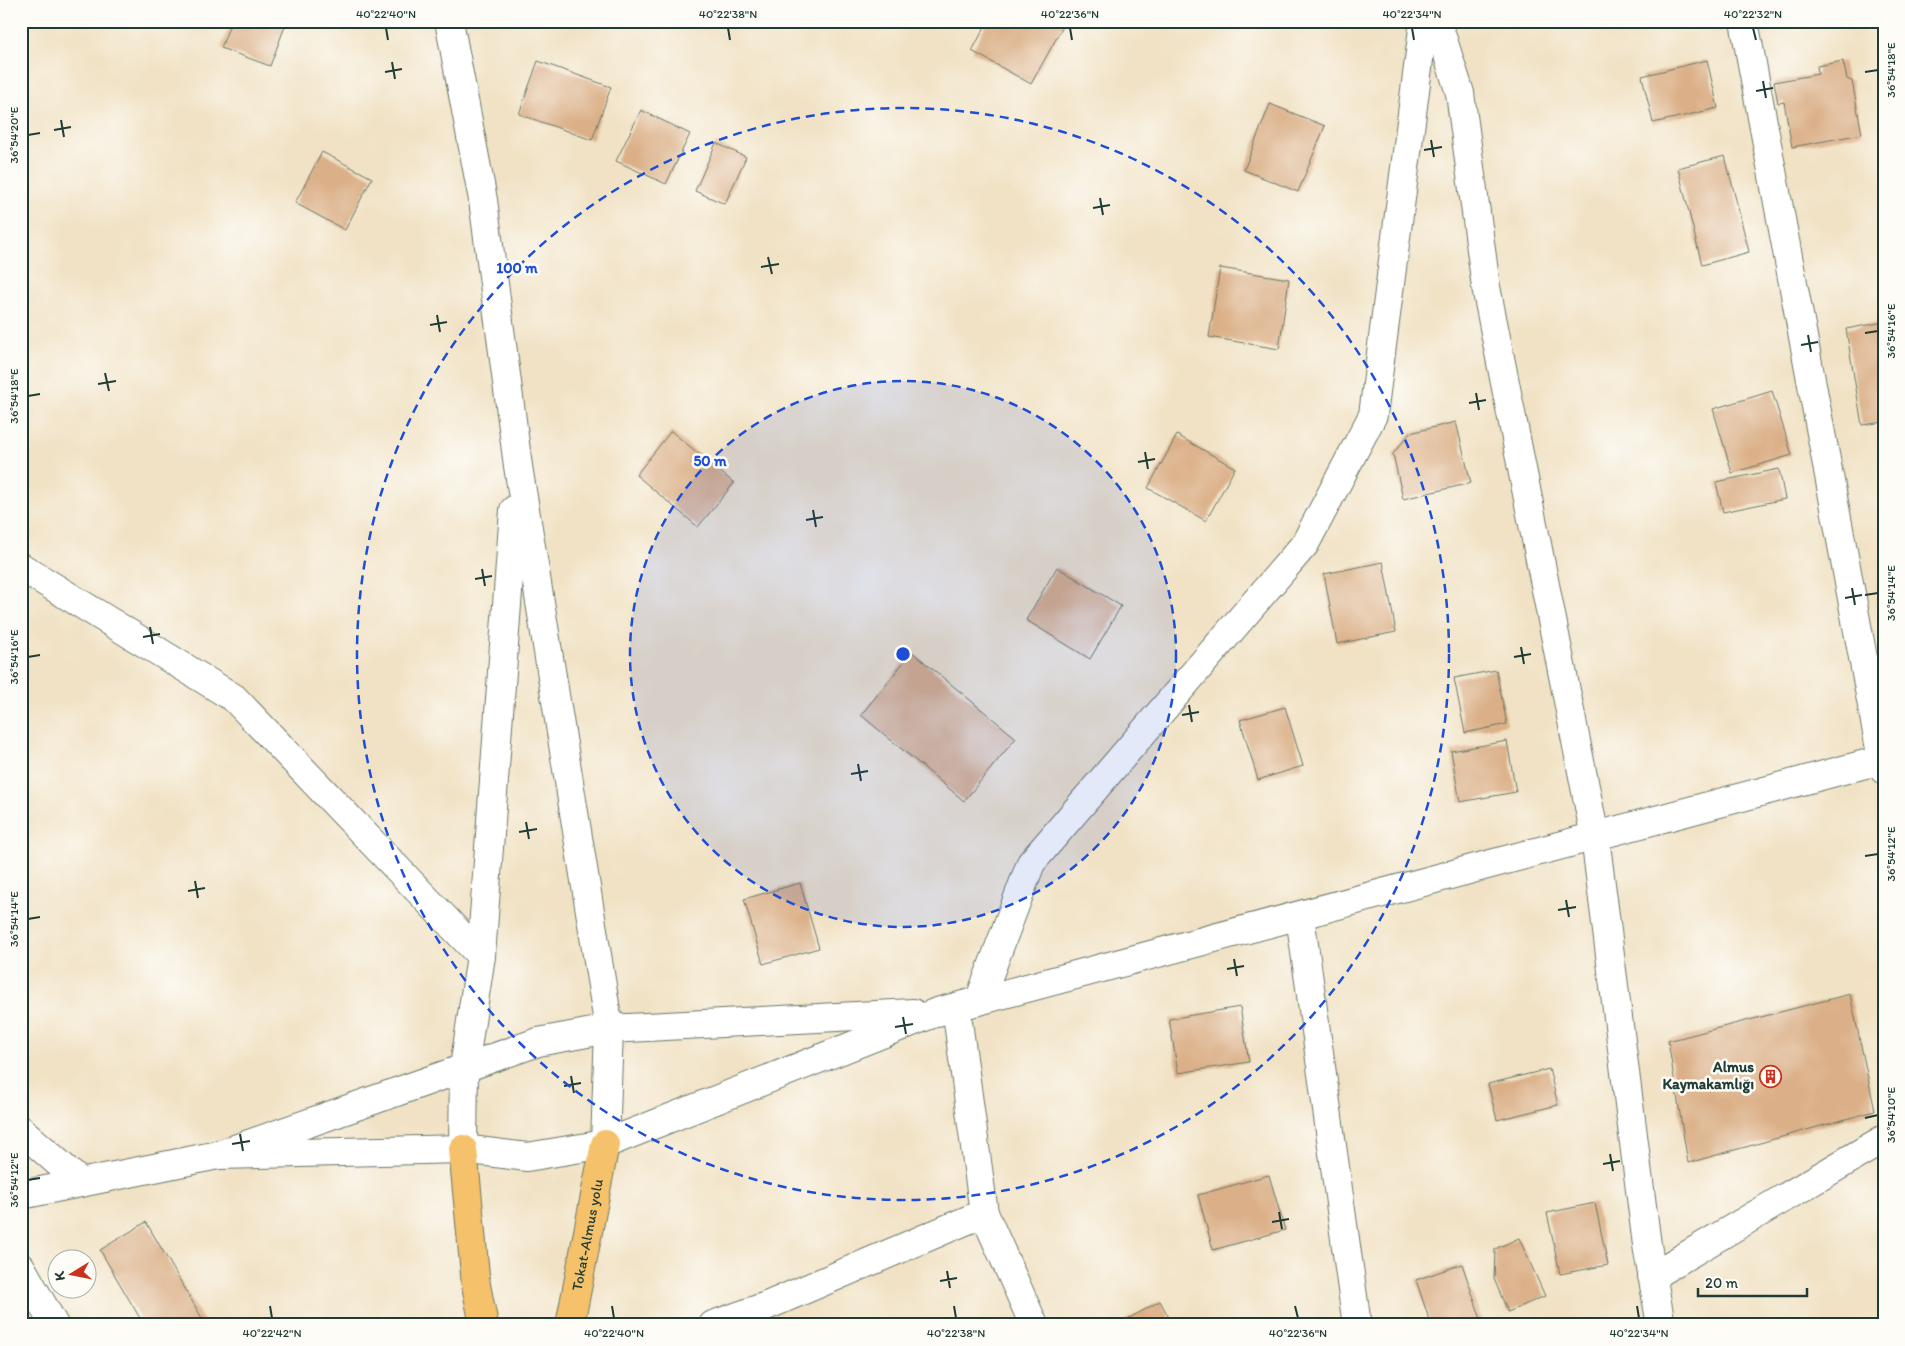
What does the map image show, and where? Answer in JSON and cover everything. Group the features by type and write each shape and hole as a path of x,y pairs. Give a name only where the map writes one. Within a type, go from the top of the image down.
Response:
{"main road":[{"name":"Tokat-Almus yolu","path":"570,1325 604,1144"},
{"path":"463,1149 476,1285 484,1325"}],"street":[{"path":"449,21 483,200 518,466 609,1030 604,1144"},
{"path":"1034,1325 984,1213 957,1007 1031,863 1305,544 1373,415 1424,21"},
{"path":"1437,21 1460,93 1486,287 1595,837 1647,1244 1661,1325"},
{"path":"218,1155 463,1149 527,1157 604,1144 957,1007 1595,837 1883,763 1744,21"},
{"path":"463,1149 464,1067 481,956 518,466"},
{"path":"21,567 234,698 481,956"},
{"path":"1300,916 1357,1325"},
{"path":"21,1195 218,1155 538,1042 609,1030 957,1007"},
{"path":"21,1130 80,1183"},
{"path":"1652,1276 1884,1138"},
{"path":"713,1325 766,1316 984,1213"},
{"path":"21,1267 54,1325"}],"building":[{"path":"231,21 287,21 270,66 221,48"},
{"path":"988,21 1066,21 1031,84 972,51"},
{"path":"1707,60 1718,108 1653,123 1642,76"},
{"path":"538,61 611,87 592,140 519,114"},
{"path":"1843,61 1847,79 1852,81 1862,134 1792,147 1784,102 1778,103 1774,82 1818,74 1817,66"},
{"path":"1270,104 1325,126 1298,192 1244,170"},
{"path":"641,110 690,134 666,184 616,161"},
{"path":"716,143 746,157 725,204 695,191"},
{"path":"322,152 372,178 345,230 295,203"},
{"path":"1725,156 1749,252 1702,265 1678,168"},
{"path":"1220,268 1289,279 1279,349 1209,337"},
{"path":"1884,322 1884,422 1862,425 1846,329"},
{"path":"1772,391 1792,455 1732,473 1713,409"},
{"path":"1456,422 1471,483 1403,499 1393,454 1410,433"},
{"path":"671,431 734,483 698,527 636,475"},
{"path":"1177,435 1235,468 1206,521 1148,488"},
{"path":"1779,469 1785,499 1723,512 1716,482"},
{"path":"1383,562 1396,632 1337,644 1324,574"},
{"path":"1057,567 1121,606 1090,659 1026,620"},
{"path":"912,652 1016,738 964,801 861,715"},
{"path":"1496,670 1507,724 1465,733 1454,678"},
{"path":"1285,707 1303,766 1258,780 1240,720"},
{"path":"1507,741 1516,792 1460,802 1451,751"},
{"path":"800,883 819,948 763,964 744,899"},
{"name":"Almus Kaymakamlığı","path":"1850,994 1875,1111 1688,1163 1668,1041"},
{"path":"1240,1007 1249,1062 1178,1073 1169,1019"},
{"path":"1549,1069 1558,1105 1497,1120 1488,1084"},
{"path":"1269,1175 1285,1230 1213,1250 1198,1195"},
{"path":"1595,1203 1608,1265 1560,1274 1547,1213"},
{"path":"146,1222 206,1325 144,1325 100,1250"},
{"path":"1519,1238 1545,1296 1508,1312 1494,1279 1495,1249"},
{"path":"1462,1264 1483,1325 1431,1325 1416,1280"},
{"path":"1160,1301 1173,1325 1117,1325"}],"place":[{"name":"Almus Kaymakamlığı","path":"1770,1076"}]}
